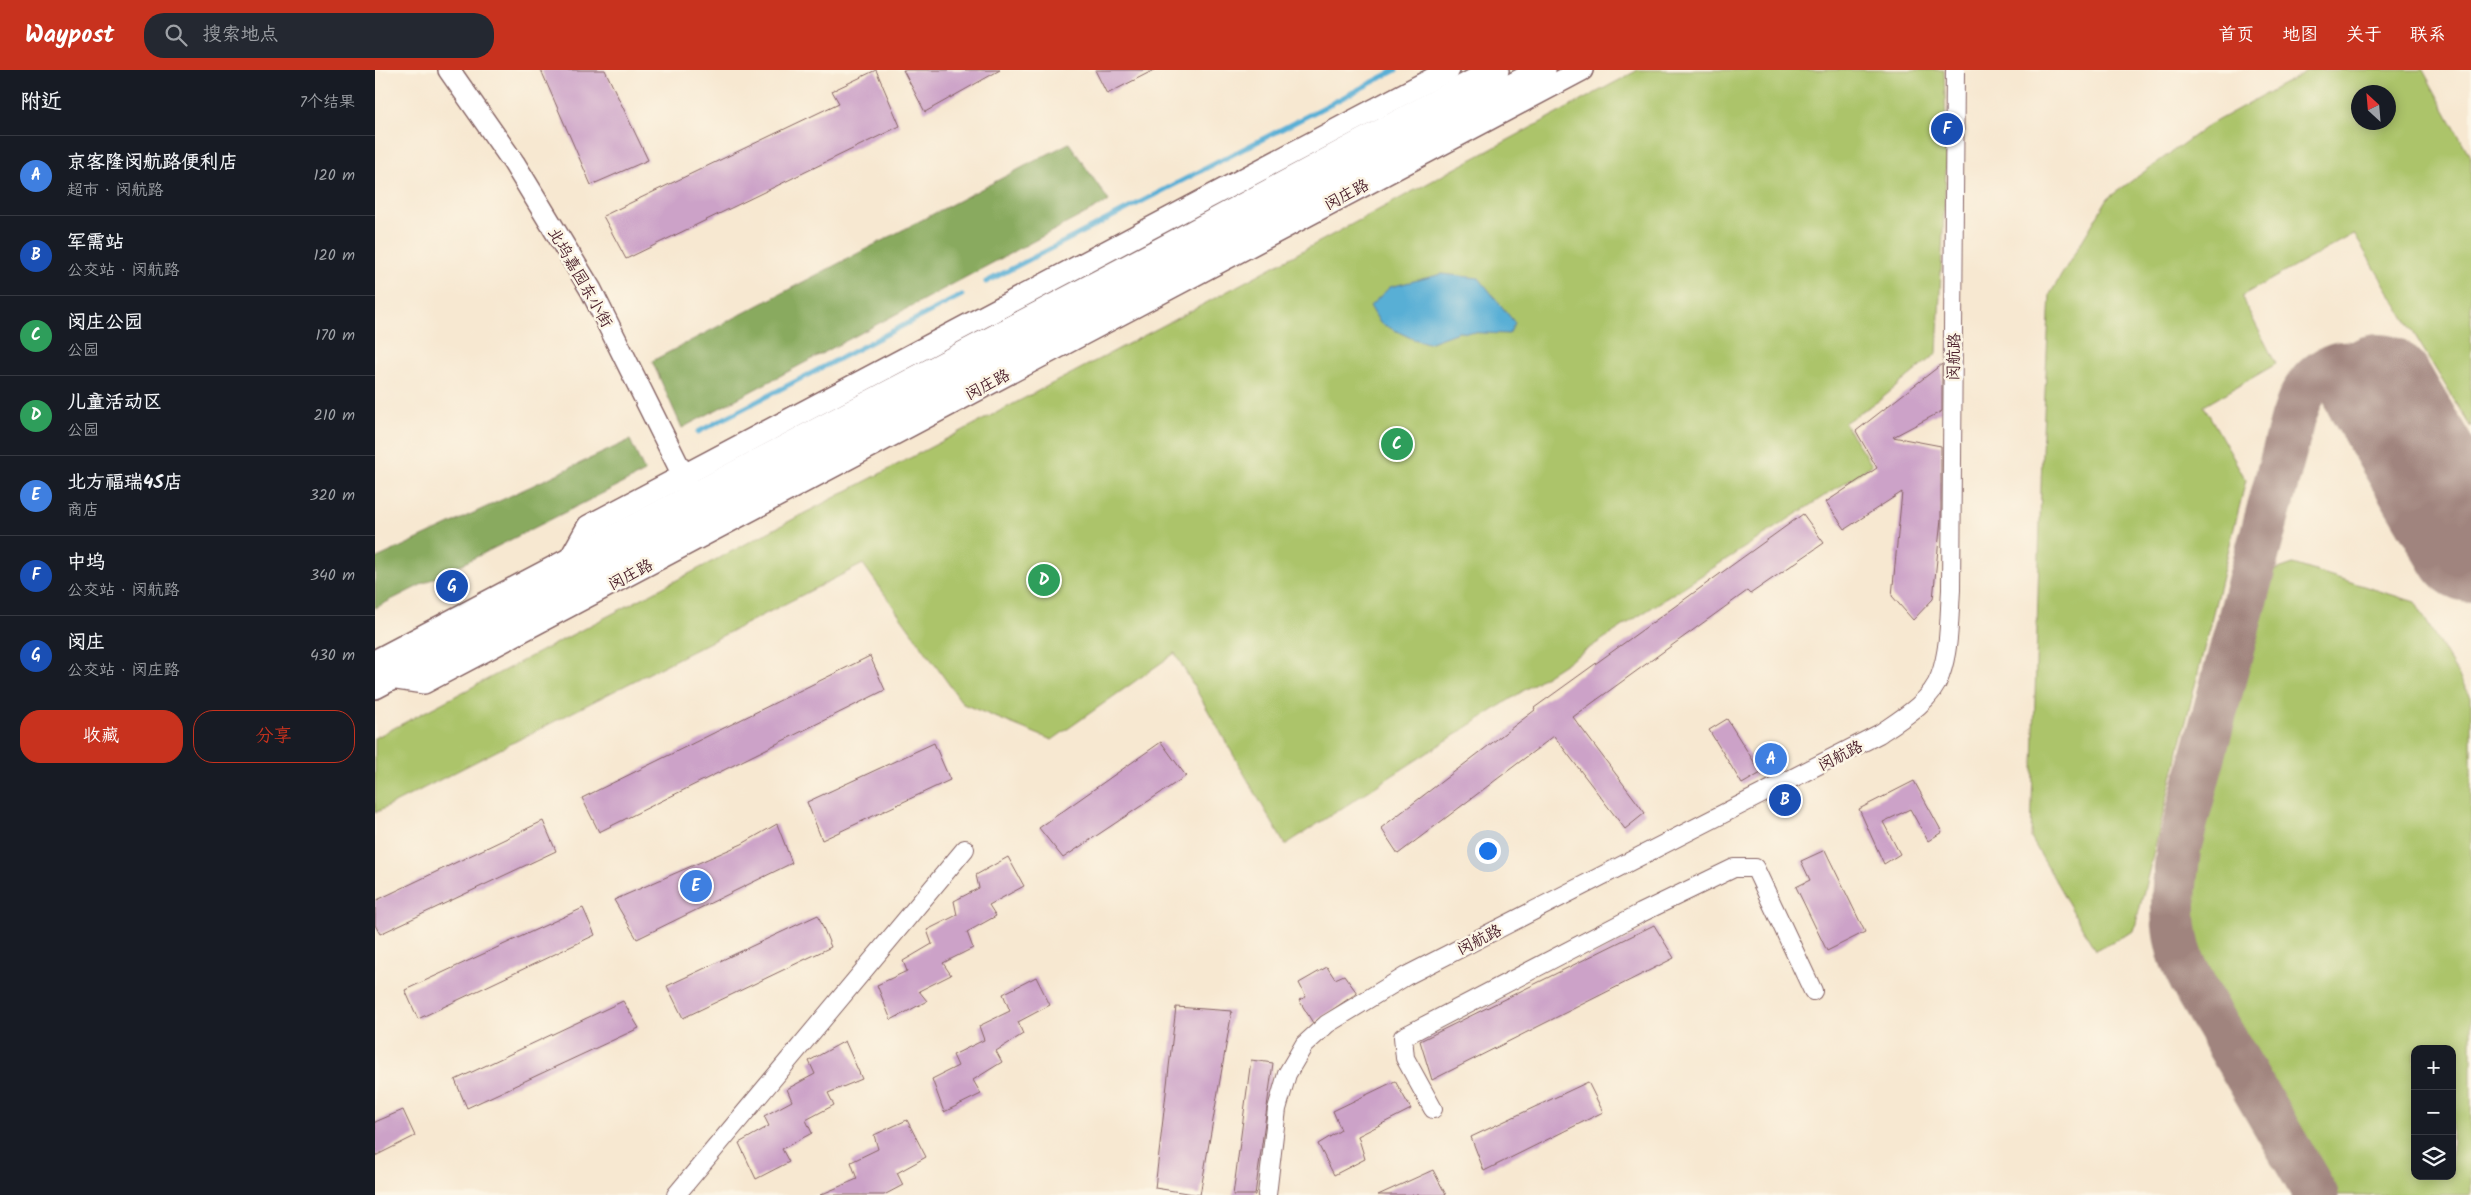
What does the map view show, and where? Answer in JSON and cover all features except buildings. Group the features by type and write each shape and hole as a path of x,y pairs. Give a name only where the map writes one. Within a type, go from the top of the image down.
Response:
{"main road":[{"name":"闵庄路","path":"382,666 1166,256 1496,70"},
{"name":"闵庄路","path":"382,666 568,562 689,485 1166,256 1543,70"}],"street":[{"name":"北坞嘉园东小街","path":"449,70 514,163 591,290 689,485"},
{"name":"闵庄路","path":"1166,256 1449,70"},
{"name":"闵庄路","path":"1166,256 1582,70"},
{"name":"闵航路","path":"1267,1195 1277,1109 1287,1074 1303,1045 1327,1024 1406,976 1879,734 1923,701 1940,677 1947,645 1951,590 1955,70"},
{"path":"676,1195 965,850"},
{"path":"1433,1109 1405,1058 1403,1037 1641,913 1734,868 1755,868 1813,991"}],"green space":[{"path":"1638,70 1944,70 1947,151 1937,353 1880,400 1844,423 1872,465 1285,845 1175,653 1052,740 963,704 863,564 375,813 375,738 1189,312"},
{"path":"2309,70 2423,70 2471,158 2471,428 2354,234 2241,296 2276,364 2204,406 2246,480 2134,931 2095,950 2031,838 2042,452 2050,294 2108,198 2209,125"},
{"path":"1069,143 1109,201 682,428 652,361"},
{"path":"630,440 645,472 375,608 375,559"},
{"path":"2293,564 2415,602 2471,697 2471,1195 2332,1195 2208,982 2195,940 2189,896 2190,855 2262,582 2270,572"}],"water":[{"path":"1442,274 1479,278 1515,323 1509,334 1458,332 1428,343 1413,339 1380,323 1370,306 1390,287"}],"waterway":[{"path":"986,282 1396,70"},
{"path":"698,432 962,295"}],"taxiway":[{"path":"2316,1195 2186,970 2175,934 2174,890 2179,847 2299,401 2306,388 2319,374 2336,365 2345,363 2363,368 2370,375 2379,390"}],"runway":[{"path":"2379,390 2471,546"}],"place":[{"name":"中坞","path":"1947,129"},
{"name":"闵庄公园","path":"1397,444"},
{"name":"儿童活动区","path":"1044,580"},
{"name":"闵庄","path":"452,586"},
{"name":"京客隆闵航路便利店","path":"1771,759"},
{"name":"军需站","path":"1785,800"},
{"name":"北方福瑞4S店","path":"696,886"}]}
